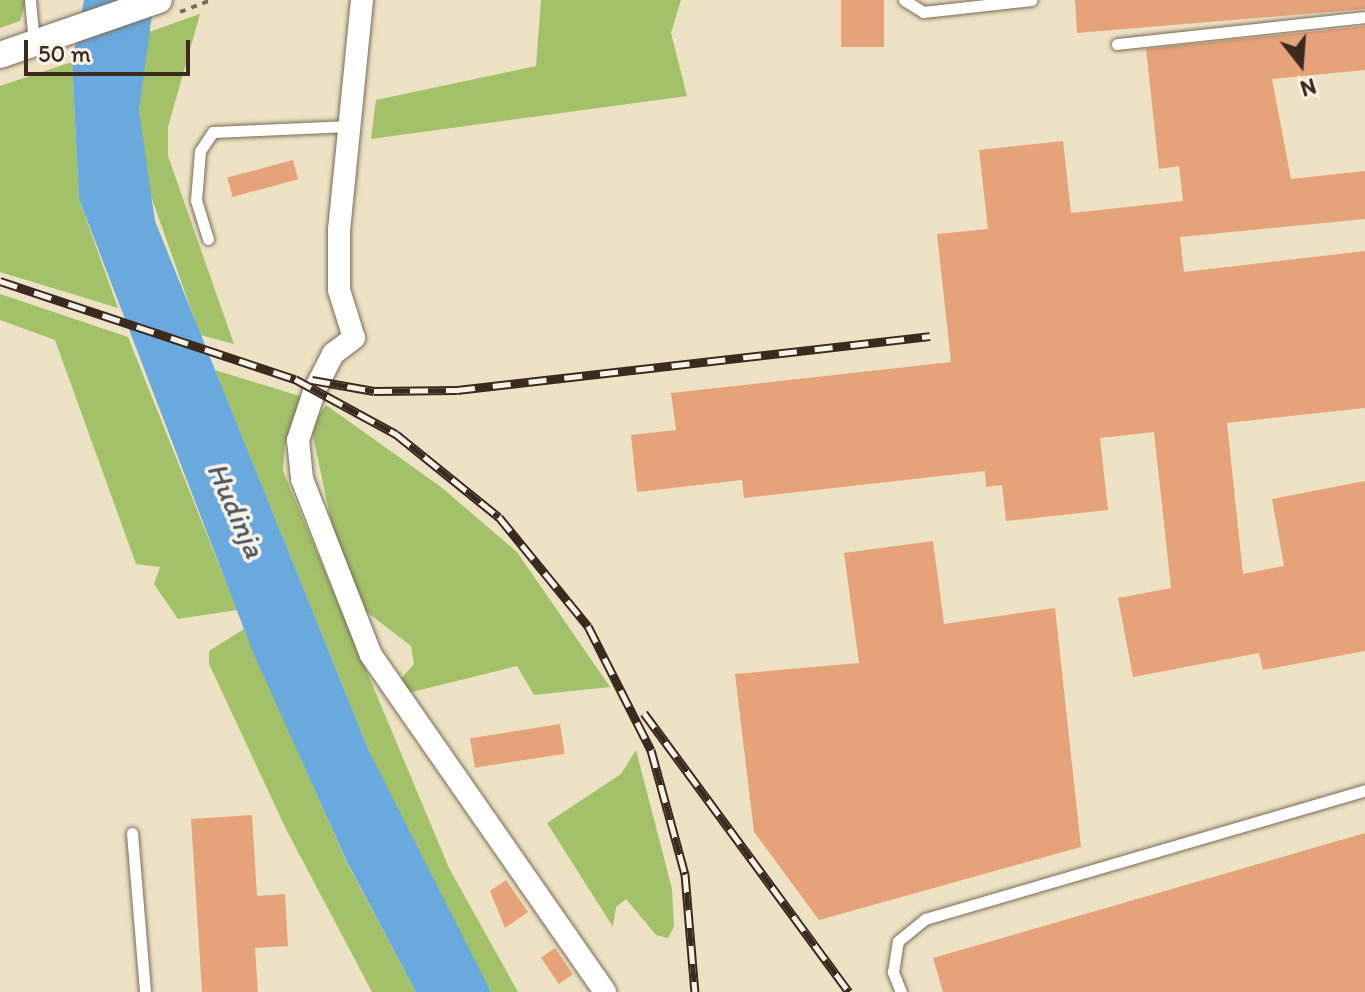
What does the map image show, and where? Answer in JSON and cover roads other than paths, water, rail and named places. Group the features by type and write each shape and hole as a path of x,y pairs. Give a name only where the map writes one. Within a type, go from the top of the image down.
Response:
{"street":[{"path":"0,55 159,0"},
{"path":"362,0 339,290 354,338 333,354 315,389 298,440 302,479 371,655 605,992"}],"lane":[{"path":"30,0 39,41"},
{"path":"904,0 923,12 1031,0"},
{"path":"1117,44 1365,17"},
{"path":"208,239 196,200 200,151 213,132 350,126"},
{"path":"901,992 893,972 898,941 925,919 1365,790"},
{"path":"132,833 145,992"}],"water":[{"name":"Hudinja","path":"84,0 154,0 139,111 155,221 369,751 491,992 416,992 347,862 252,650 79,199 72,62"}],"railway":[{"path":"0,281 295,379 396,434 499,517 588,626 651,750 685,874 695,992"},
{"path":"312,380 374,391 457,390 930,336"},
{"path":"644,713 849,992"}]}
